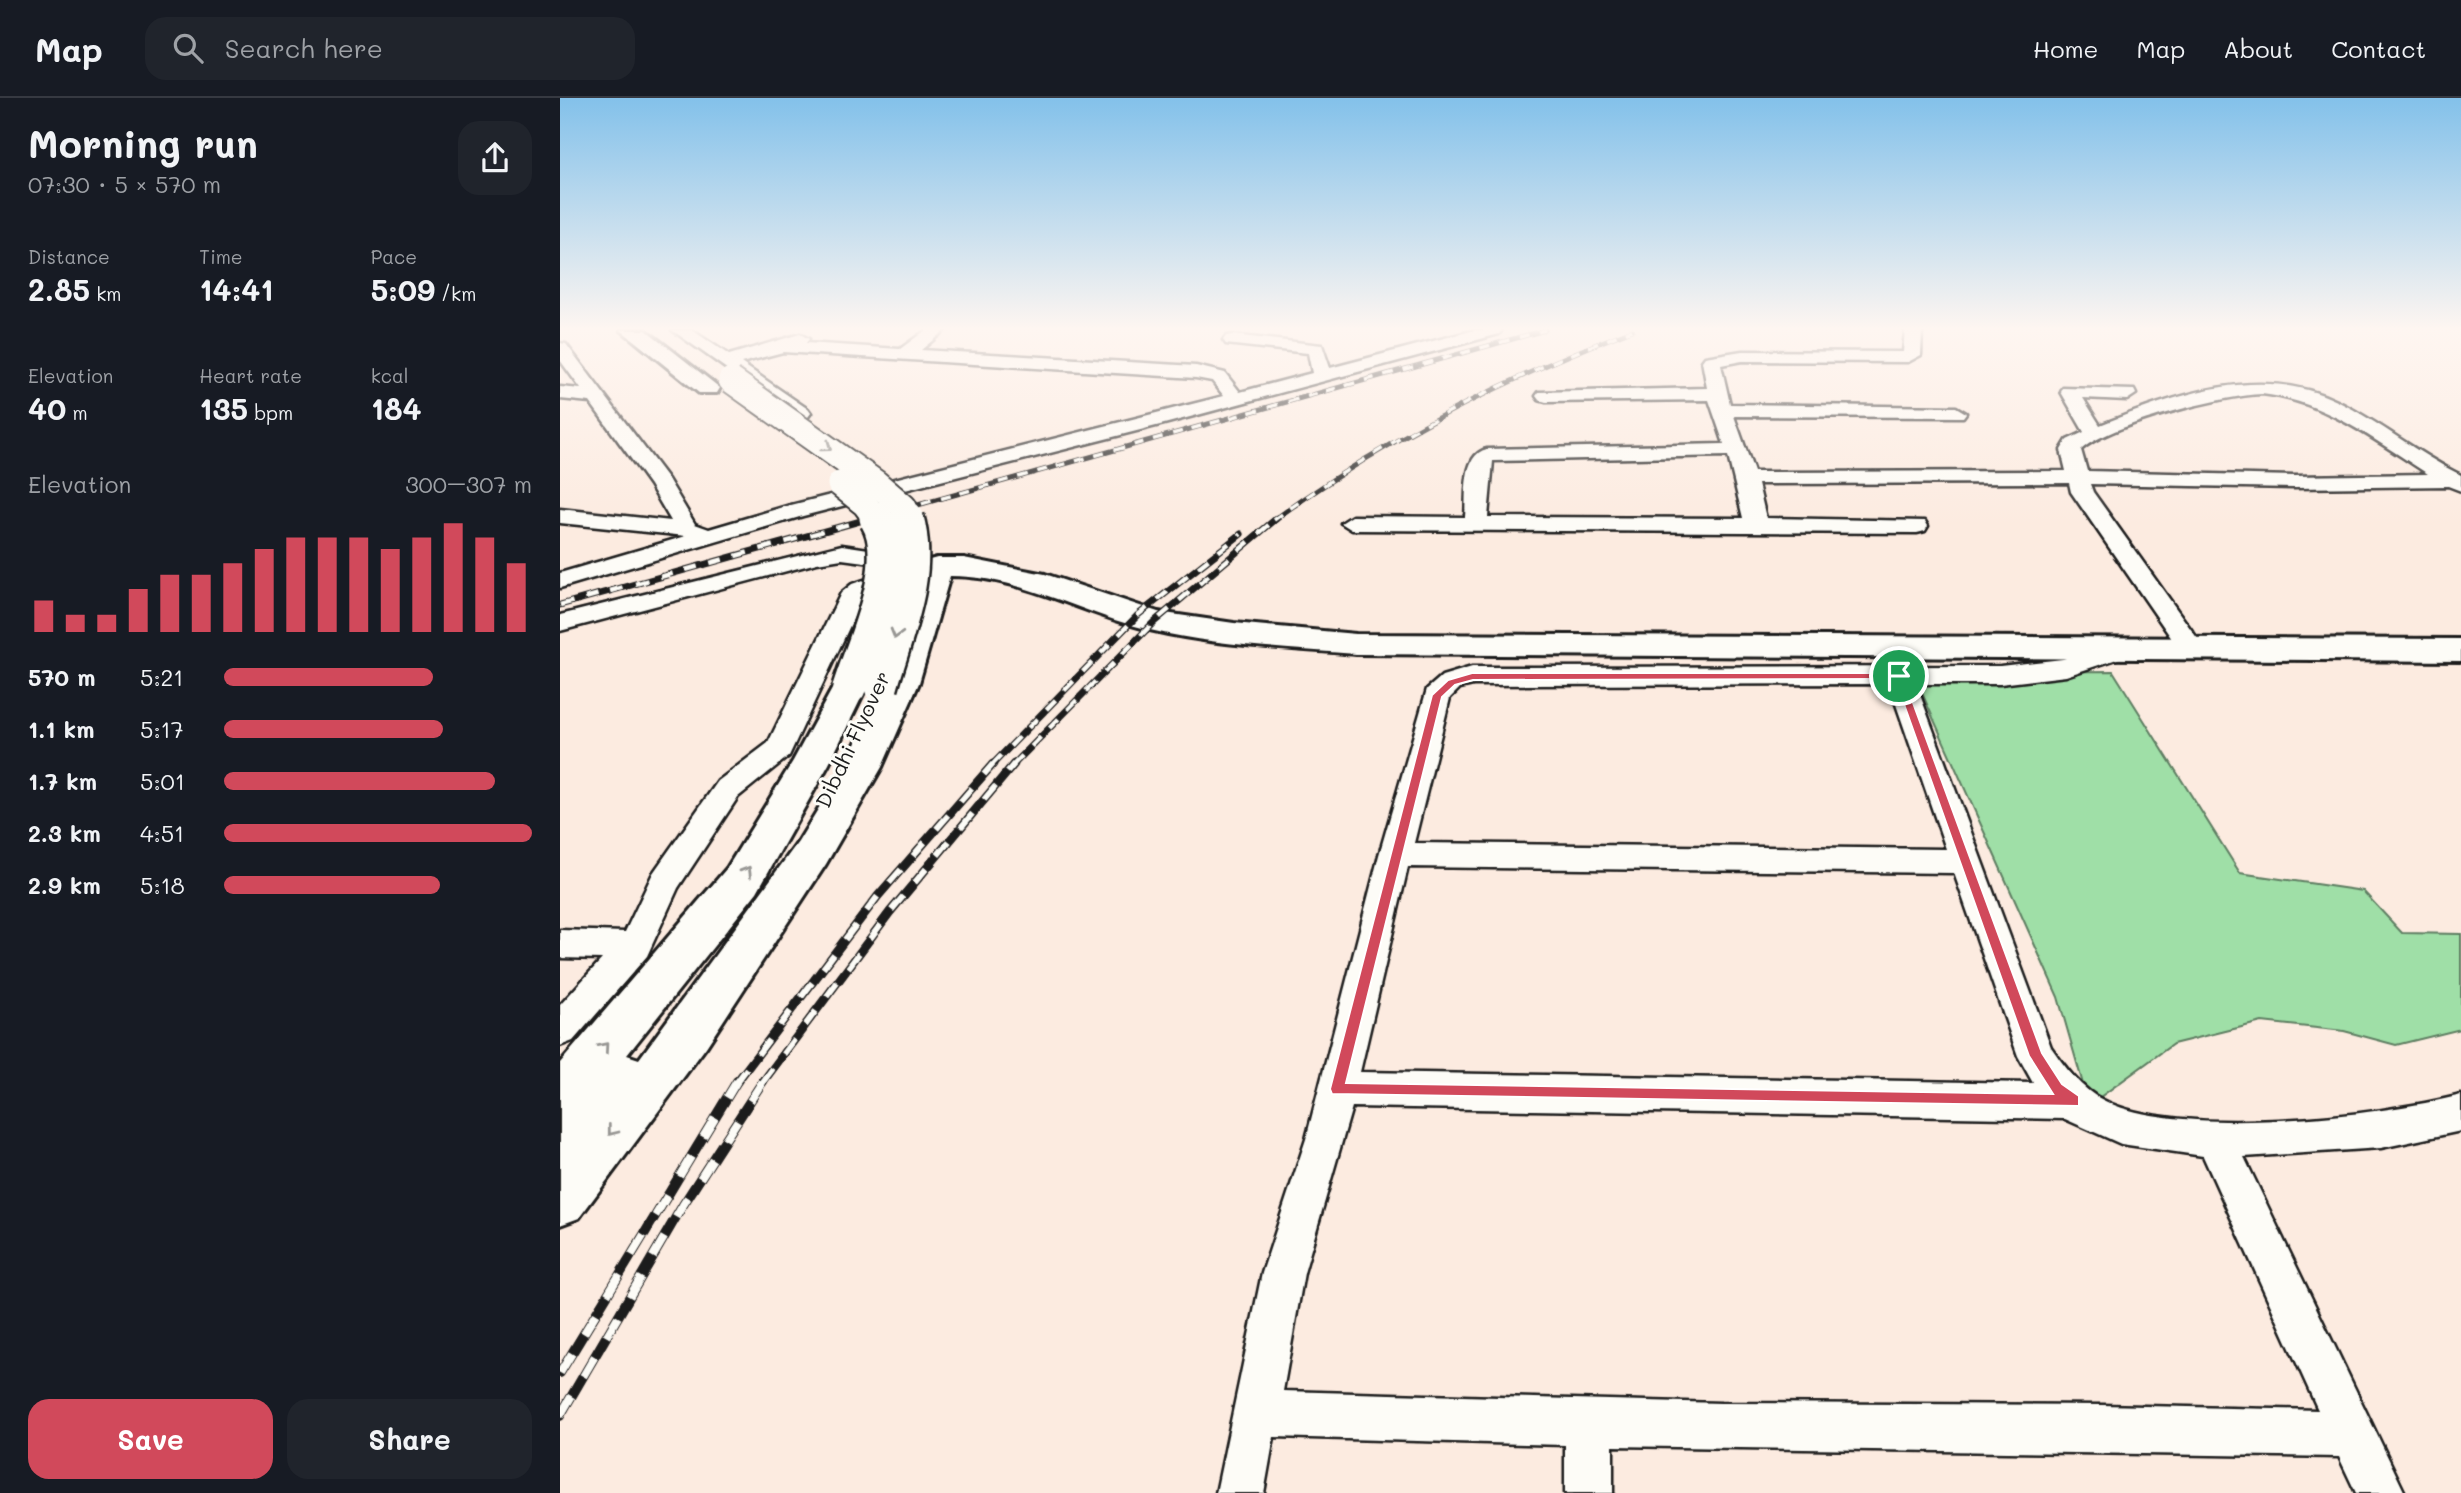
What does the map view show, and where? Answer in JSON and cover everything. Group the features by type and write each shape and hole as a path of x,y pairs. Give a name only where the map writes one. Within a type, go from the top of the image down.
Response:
{"main road":[{"name":"Dibdhi Flyover","path":"560,1099 678,961 742,880 810,764 849,688 879,596 887,548 884,532 869,505 744,395"},
{"name":"Dibdhi Flyover","path":"560,1150 740,932 793,856 846,763 881,687 909,587 914,543 904,507 865,475 750,395"},
{"path":"560,1199 689,1032 812,853 863,767 897,694 910,664 937,567 964,567 1045,583 1153,621 1234,634 1356,644 2461,650"}],"street":[{"path":"580,395 598,397 660,484 686,528"},
{"path":"763,395 801,413"},
{"path":"1233,395 1236,399"},
{"path":"560,581 711,534 1250,395"},
{"path":"1719,395 1746,478 1756,526"},
{"path":"2071,395 2095,434"},
{"path":"2192,649 2082,492 2071,450 2074,444 2095,434 2205,395"},
{"path":"2308,395 2349,414 2458,483"},
{"path":"1546,396 1956,412"},
{"path":"1476,523 1480,463 1487,455 1737,450"},
{"path":"1746,478 2078,477 2458,483"},
{"path":"560,516 686,528 711,534"},
{"path":"1352,523 1917,527"},
{"path":"560,623 829,554 867,554 937,567"},
{"path":"560,1030 635,946 664,881 728,789 779,749 850,598 861,589 896,575 937,567"},
{"path":"1240,1493 1283,1273 1325,1139 1437,695 1451,682 1472,676 1899,676 2032,673 2066,667 2123,648"},
{"path":"1899,676 2036,1056 2057,1088 2091,1115 2146,1133 2216,1141 2330,1135 2443,1119 2461,1113"},
{"path":"1395,855 1965,861"},
{"path":"560,944 635,946"},
{"path":"1337,1089 2074,1101"},
{"path":"2216,1141 2381,1493"},
{"path":"1254,1413 1721,1426 2102,1428 2353,1434"},
{"path":"1589,1422 1589,1493"}],"green space":[{"path":"2113,671 2240,873 2363,891 2402,933 2461,934 2461,1029 2396,1045 2344,1031 2262,1022 2173,1044 2089,1105 2058,997 1913,673"}],"railway":[{"path":"864,520 1312,395"},
{"path":"1274,520 1402,437 1482,395"},
{"path":"560,605 871,518"},
{"path":"1013,765 1154,622 1277,518"},
{"path":"992,765 1138,615 1241,534"},
{"path":"736,1083 878,896 993,764"},
{"path":"762,1083 890,912 1014,764"},
{"path":"560,1373 737,1081"},
{"path":"560,1416 683,1205 763,1081"}],"route":[{"path":"1472,676 1899,676 2036,1056 2057,1088 2074,1101 1337,1089 1415,773 1437,695 1451,682 1472,676"}]}
